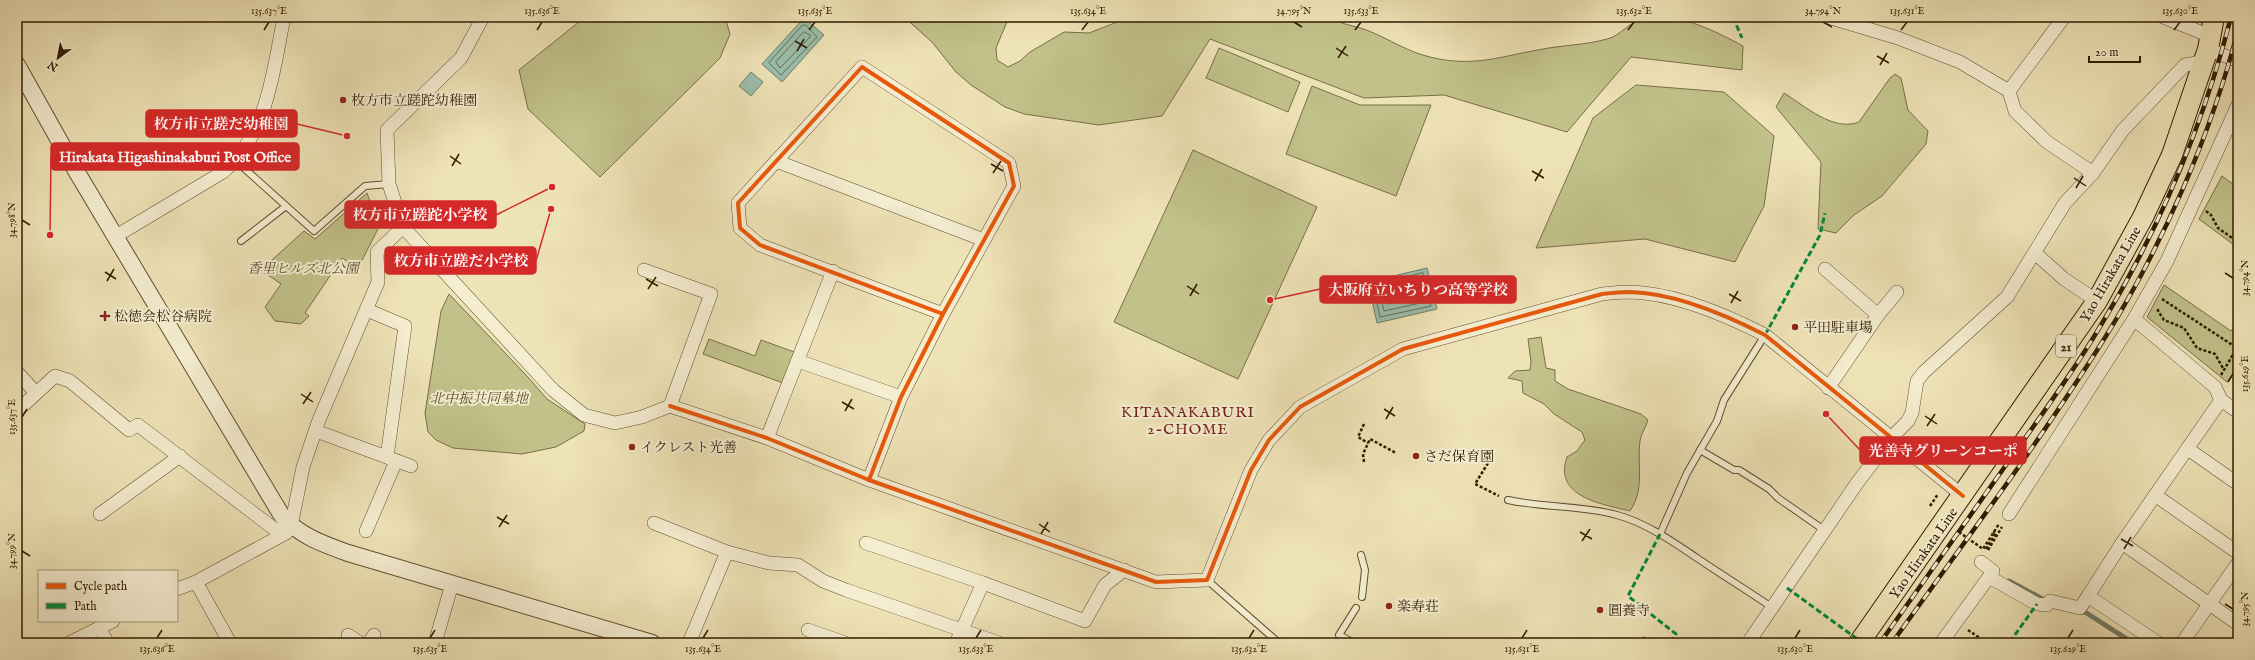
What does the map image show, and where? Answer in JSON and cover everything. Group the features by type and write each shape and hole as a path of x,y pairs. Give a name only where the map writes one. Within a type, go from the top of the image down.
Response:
{"main road":[{"name":"Yao Hirakata Line","path":"1859,643 1963,496 2097,301 2143,217 2172,155 2209,41"}],"street":[{"path":"116,236 223,172 236,161 260,121 284,17"},
{"path":"483,17 461,58 386,130 389,184 403,228 554,390 584,415 615,423 642,417 670,406 767,438 868,480 1156,582 1207,580 1251,470 1268,440 1300,407 1403,349 1536,314 1602,294 1631,292 1668,298 1734,319 1765,335 1828,388 1892,437 1963,496"},
{"path":"1828,17 1898,38 1960,62 2009,91 2015,110 2047,142 2093,173"},
{"path":"2009,91 2064,17"},
{"path":"2163,17 2209,41 2238,61"},
{"path":"1748,643 1773,608 1824,530 1892,437 1908,421 1912,413 1916,388 1924,372 2007,297 2065,203 2093,173 2123,130 2209,41"},
{"path":"17,65 78,174 282,516 288,530"},
{"path":"868,480 901,397 943,314 1014,186 1009,164 862,67 738,203 740,228 760,245 943,314"},
{"path":"2009,514 2134,319 2149,290 2167,261 2238,105"},
{"path":"776,161 984,240"},
{"path":"178,590 196,582 288,530 303,467 316,431 378,282 378,252 403,228"},
{"path":"2034,252 2064,279 2097,301"},
{"path":"1825,269 1878,315"},
{"path":"644,270 711,294 670,406"},
{"path":"767,438 833,272"},
{"path":"1828,388 1878,315 1897,292"},
{"path":"366,531 391,459 404,326 367,310"},
{"path":"2134,319 2215,386 2221,400 2238,412"},
{"path":"798,361 901,397"},
{"path":"17,372 36,394"},
{"path":"17,411 55,376 70,381 129,430 138,425 273,528 288,530 348,554 647,642"},
{"path":"1990,577 2037,604 2047,605 2050,602 2080,608 2122,543 2221,400"},
{"path":"316,431 411,466"},
{"path":"2188,449 2238,484"},
{"path":"100,514 180,456"},
{"path":"2155,495 2238,553"},
{"path":"654,523 727,552 769,563 798,565 823,581 846,590 999,643"},
{"path":"866,543 983,583 1085,622 1105,585 1124,570"},
{"path":"2122,543 2238,624"},
{"path":"689,643 727,552"},
{"path":"1941,643 1993,571 1982,558"},
{"path":"2182,643 2238,563"},
{"path":"196,582 230,643"},
{"path":"956,643 983,583"},
{"path":"435,643 452,584"},
{"path":"2088,596 2158,643"},
{"path":"69,643 111,622"},
{"path":"99,628 108,643"},
{"path":"808,630 845,643"},
{"path":"348,635 360,643"}],"lane":[{"path":"236,161 314,231 365,186 389,184"},
{"path":"241,241 286,206"},
{"path":"1660,534 1687,473 1717,421 1724,400 1765,335"},
{"path":"1700,450 1734,470 1739,470 1770,489 1778,498 1824,530"},
{"path":"1508,500 1536,505 1577,507 1617,515 1660,534 1773,608"},
{"path":"1361,555 1365,570 1362,597"},
{"path":"1207,580 1279,643"},
{"path":"1354,643 1339,634 1356,608"}],"path":[{"path":"2200,207 2211,215 2218,228 2238,242"},
{"path":"2149,290 2237,347 2215,386"},
{"path":"2163,300 2158,311 2164,320 2184,328 2197,348 2215,354 2224,370"},
{"path":"1364,424 1358,436 1368,443"},
{"path":"1364,462 1363,454 1370,439 1396,453"},
{"path":"1488,463 1475,484 1508,500"},
{"path":"1982,558 2009,514"},
{"path":"1982,558 1996,533 1994,531 1984,547"},
{"path":"1956,622 1987,643"},
{"path":"1639,643 1645,637"}],"green space":[{"path":"585,17 725,17 730,34 720,58 600,177 528,109 519,70"},
{"path":"904,17 1009,17 996,48 997,60 1008,67 1020,61 1030,52 1064,32 1089,33 1130,17 1329,17 1369,31 1422,55 1446,60 1474,61 1599,41 1617,35 1631,24 1643,18 1661,17 1674,18 1710,29 1743,46 1742,70 1631,57 1567,132 1444,95 1364,98 1210,39 1162,116 1099,125 1024,114 1005,107 971,85 956,72 932,42"},
{"path":"1219,48 1300,82 1288,112 1206,78"},
{"path":"1895,74 1901,78 1908,110 1928,131 1926,144 1882,196 1854,215 1836,233 1818,229 1821,162 1776,107 1784,93 1810,111 1829,121 1839,124 1859,122 1890,78"},
{"path":"1636,85 1724,92 1774,136 1764,206 1735,262 1645,239 1536,248 1593,118"},
{"path":"1312,86 1360,105 1431,105 1396,196 1286,154"},
{"path":"1193,150 1317,207 1238,379 1114,322"},
{"path":"2222,176 2238,188 2238,248 2199,219"},
{"name":"香里ヒルズ北公園","path":"367,193 379,227 358,268 342,258 305,313 309,316 301,324 275,321 265,307 281,284 261,270 304,231 315,239"},
{"path":"2164,285 2231,331 2238,321 2238,366 2227,382 2147,317"},
{"name":"北中振共同墓地","path":"449,294 547,399 585,424 584,431 556,447 522,454 453,448 436,440 428,432 425,413 441,311"},
{"path":"1541,337 1546,368 1555,370 1555,381 1568,389 1641,414 1648,420 1640,441 1639,486 1635,503 1630,511 1594,501 1573,490 1567,481 1565,471 1567,457 1577,451 1585,440 1582,432 1554,414 1544,404 1523,393 1522,381 1508,378 1515,371 1530,370 1531,362 1528,339"},
{"path":"709,339 755,356 761,340 797,353 786,384 703,354"}],"water":[{"path":"804,18 824,35 782,82 762,64"},
{"path":"751,72 763,82 751,96 739,86"},
{"path":"1427,268 1437,309 1377,323 1368,282"}],"waterway":[{"path":"2009,581 2046,601"},
{"path":"2085,612 2133,643"}],"railway":[{"path":"1880,643 2065,382 2120,293 2159,218 2192,139 2220,58 2231,17"},
{"path":"1892,643 2055,414 2127,301 2166,226 2199,149 2227,70 2238,30"}],"marked path":[{"path":"1733,17 1742,38"},
{"path":"1765,335 1820,235 1825,213"},
{"path":"1660,534 1628,596 1676,634 1671,643"},
{"path":"1787,588 1860,641"},
{"path":"2012,643 2012,639 2037,604"}],"cycle path":[{"path":"869,480 901,397 943,314 1014,186 1009,163 862,67 738,203 740,228 760,245 943,314"},
{"path":"670,406 767,438 869,480 1156,582 1207,580 1251,470 1269,440 1300,407 1403,349 1602,294 1620,292 1647,293 1664,296 1699,306 1734,320 1765,335 1963,496"}],"place":[{"name":"枚方市立蹉跎幼稚園","path":"343,100"},
{"name":"枚方市立蹉だ幼稚園","path":"347,136"},
{"name":"枚方市立蹉跎小学校","path":"552,187"},
{"name":"枚方市立蹉だ小学校","path":"551,209"},
{"name":"Hirakata Higashinakaburi Post Office","path":"50,235"},
{"name":"大阪府立いちりつ高等学校","path":"1270,300"},
{"name":"松徳会松谷病院","path":"105,316"},
{"name":"平田駐車場","path":"1795,327"},
{"name":"光善寺グリーンコーポ","path":"1826,414"},
{"name":"イクレスト光善","path":"632,447"},
{"name":"さだ保育園","path":"1416,456"},
{"name":"楽寿荘","path":"1389,606"},
{"name":"圓養寺","path":"1600,610"}],"district":[{"name":"KITANAKABURI 2-CHOME","path":"1188,420"}]}
